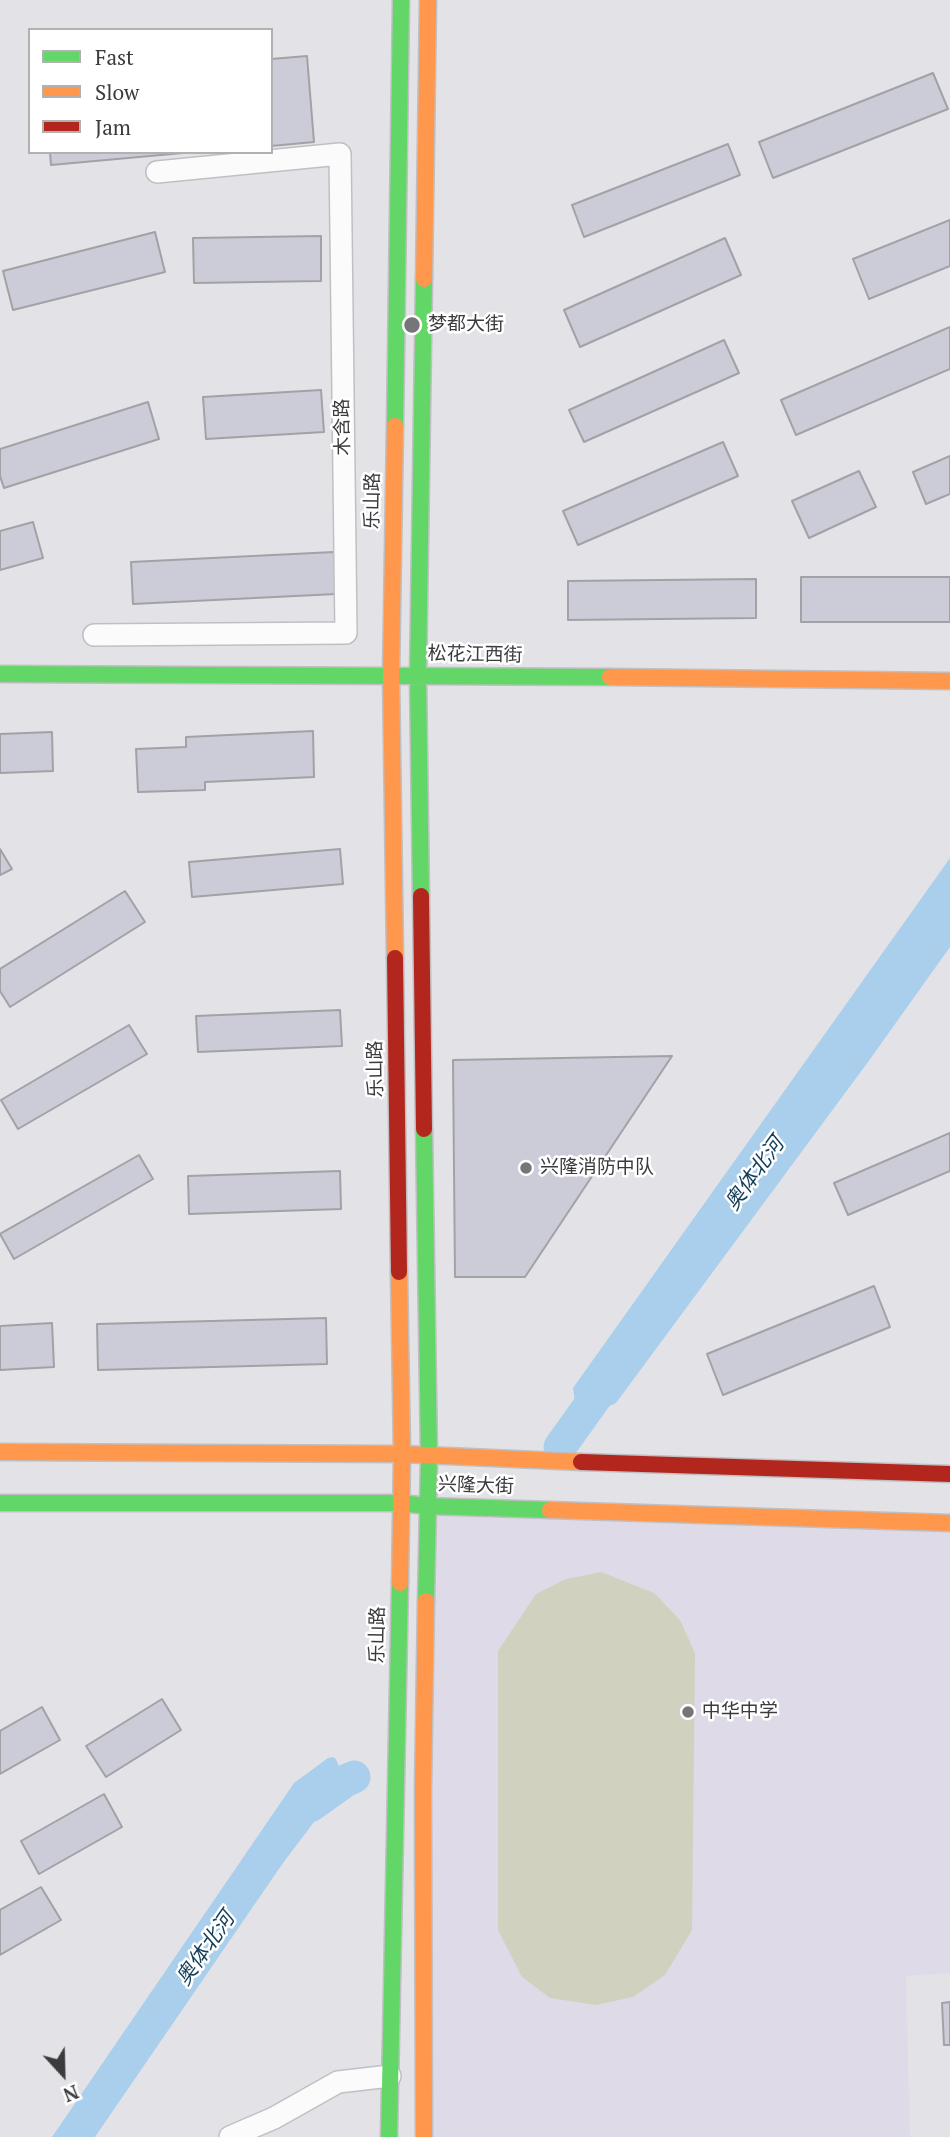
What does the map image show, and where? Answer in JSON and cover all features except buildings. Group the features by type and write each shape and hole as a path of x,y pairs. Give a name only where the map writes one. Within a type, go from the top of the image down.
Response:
{"street":[{"name":"乐山路","path":"389,2137 402,1454 391,675 401,0"},
{"path":"424,2137 424,1788 429,1457 418,676 428,0"},
{"name":"木含路","path":"94,635 346,633 340,154 157,172"},
{"name":"松花江西街","path":"0,674 950,681"},
{"name":"兴隆大街","path":"0,1452 402,1454 950,1474"},
{"name":"兴隆大街","path":"0,1503 401,1503 950,1523"},
{"path":"230,2137 274,2118 338,2082 390,2076"}],"shaded area":[{"name":"中华中学","path":"427,1500 950,1521 950,1973 906,1976 910,2137 425,2137"}],"green space":[{"path":"601,1572 654,1593 680,1620 695,1653 692,1930 665,1975 633,1997 596,2005 550,1998 522,1977 498,1930 498,1651 536,1594 566,1579"}],"water":[{"path":"950,858 950,947 616,1403 578,1421 573,1388"},
{"path":"333,1757 345,1781 337,1802 317,1818 283,1863 95,2137 52,2137 294,1783"}],"waterway":[{"name":"奥体北河","path":"560,1447 605,1384"},
{"name":"奥体北河","path":"310,1806 354,1777"}],"traffic: fast":[{"path":"395,426 401,0"},
{"path":"421,896 418,676 424,279"},
{"path":"0,674 610,677"},
{"path":"424,1129 429,1457 426,1601"},
{"path":"0,1503 401,1503 550,1510"},
{"path":"389,2137 400,1583"}],"traffic: slow":[{"path":"424,279 428,0"},
{"path":"395,426 391,675 395,958"},
{"path":"610,677 950,681"},
{"path":"399,1272 402,1454 400,1583"},
{"path":"0,1452 402,1454 581,1462"},
{"path":"550,1510 950,1523"},
{"path":"424,2137 423,1788 426,1601"}],"traffic: jam":[{"path":"421,896 424,1129"},
{"path":"395,958 399,1272"},
{"path":"581,1462 950,1474"}],"place":[{"name":"梦都大街","path":"412,325"},
{"name":"兴隆消防中队","path":"526,1168"},
{"name":"中华中学","path":"688,1712"}]}
